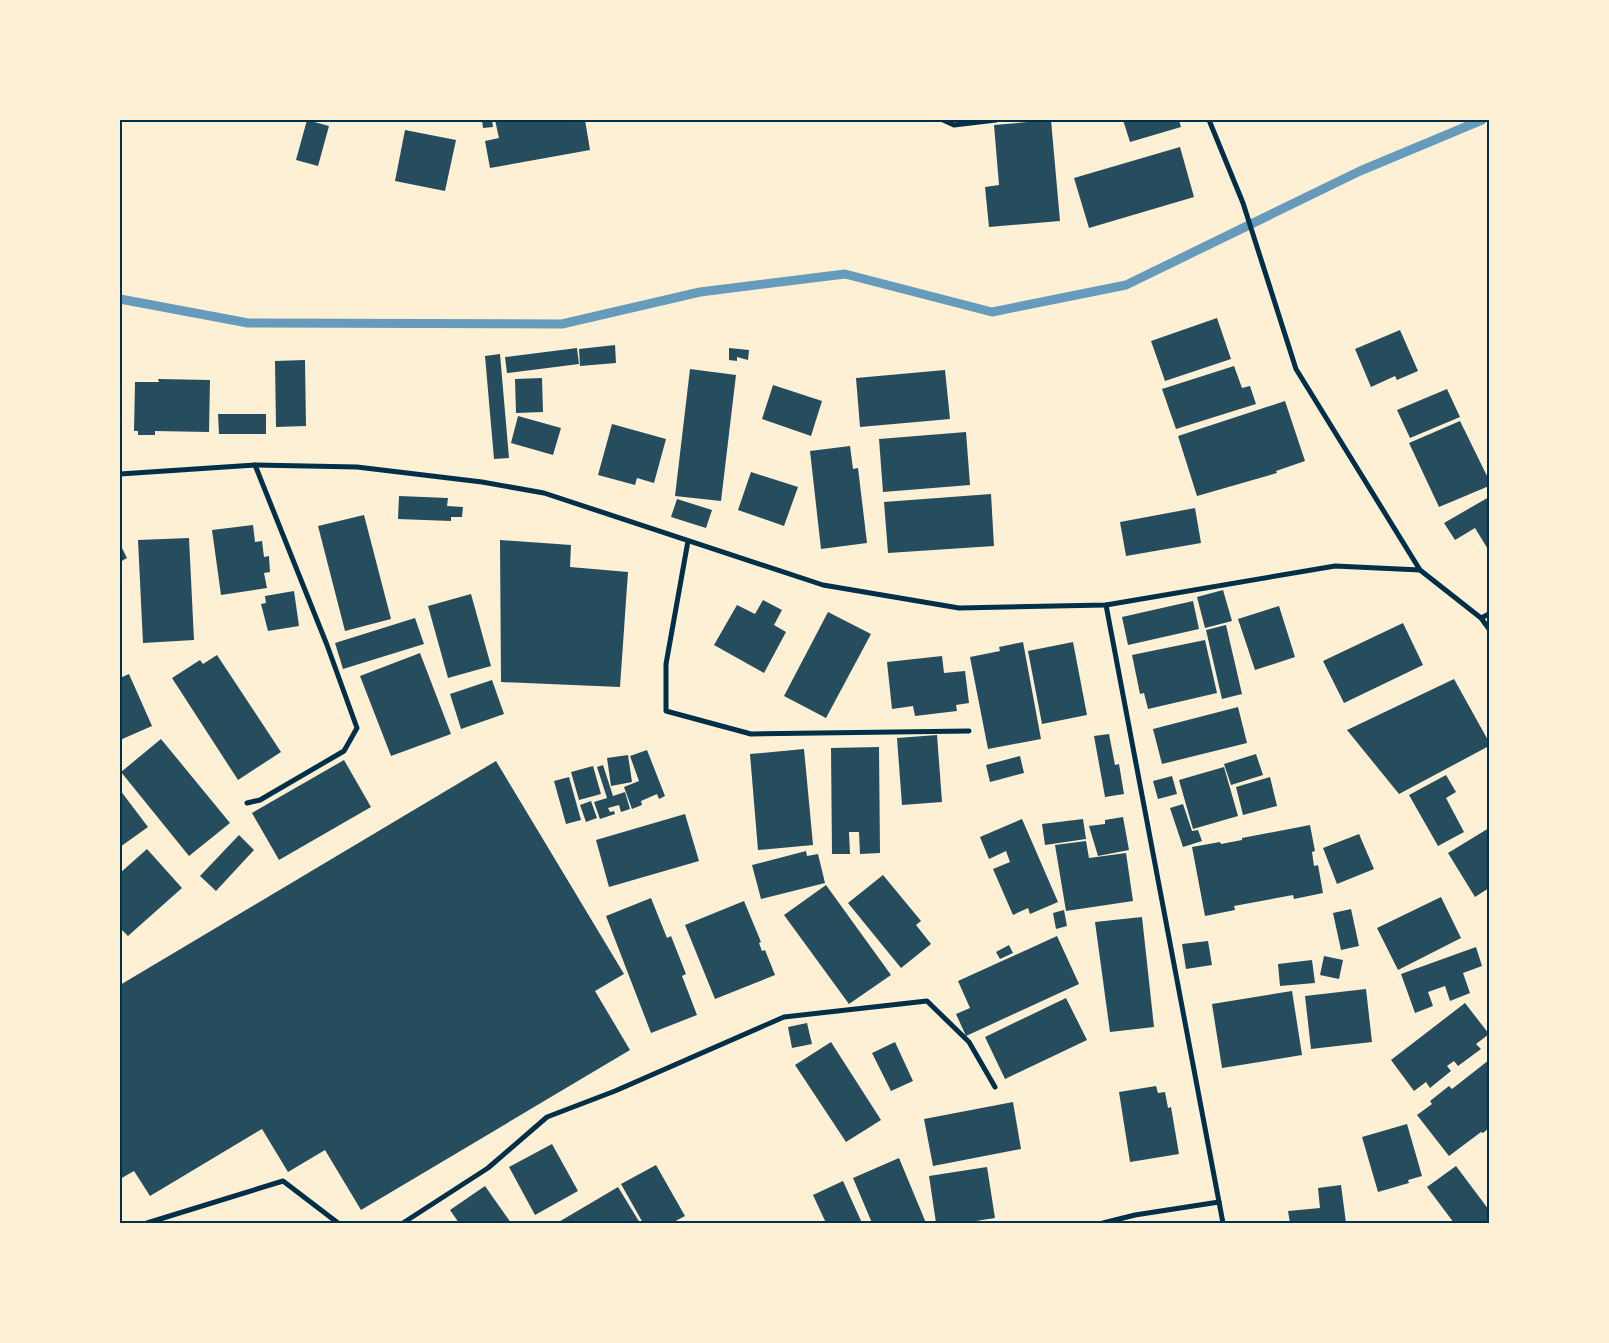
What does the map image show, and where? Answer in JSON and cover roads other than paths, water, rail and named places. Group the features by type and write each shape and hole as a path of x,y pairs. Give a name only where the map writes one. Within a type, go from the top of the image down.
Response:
{"street":[{"path":"943,120 954,125 996,120"},
{"path":"1209,120 1242,203 1296,369 1420,570 1481,618 1489,629"},
{"path":"120,474 254,465 357,467 482,482 544,493 823,585 960,608 1106,605 1335,566 1420,570"},
{"path":"247,803 260,800 344,751 357,728 254,465"},
{"path":"688,541 666,664 666,711 751,734 969,731"},
{"path":"1106,605 1223,1223"},
{"path":"1481,618 1489,614"},
{"path":"403,1223 488,1168 547,1117 615,1091 784,1017 927,1001 969,1042 995,1087"},
{"path":"147,1223 283,1181 338,1223"},
{"path":"1103,1223 1135,1215 1219,1202"}],"waterway":[{"path":"120,299 248,323 562,324 700,292 845,274 992,312 1126,285 1360,171 1482,120"}]}
